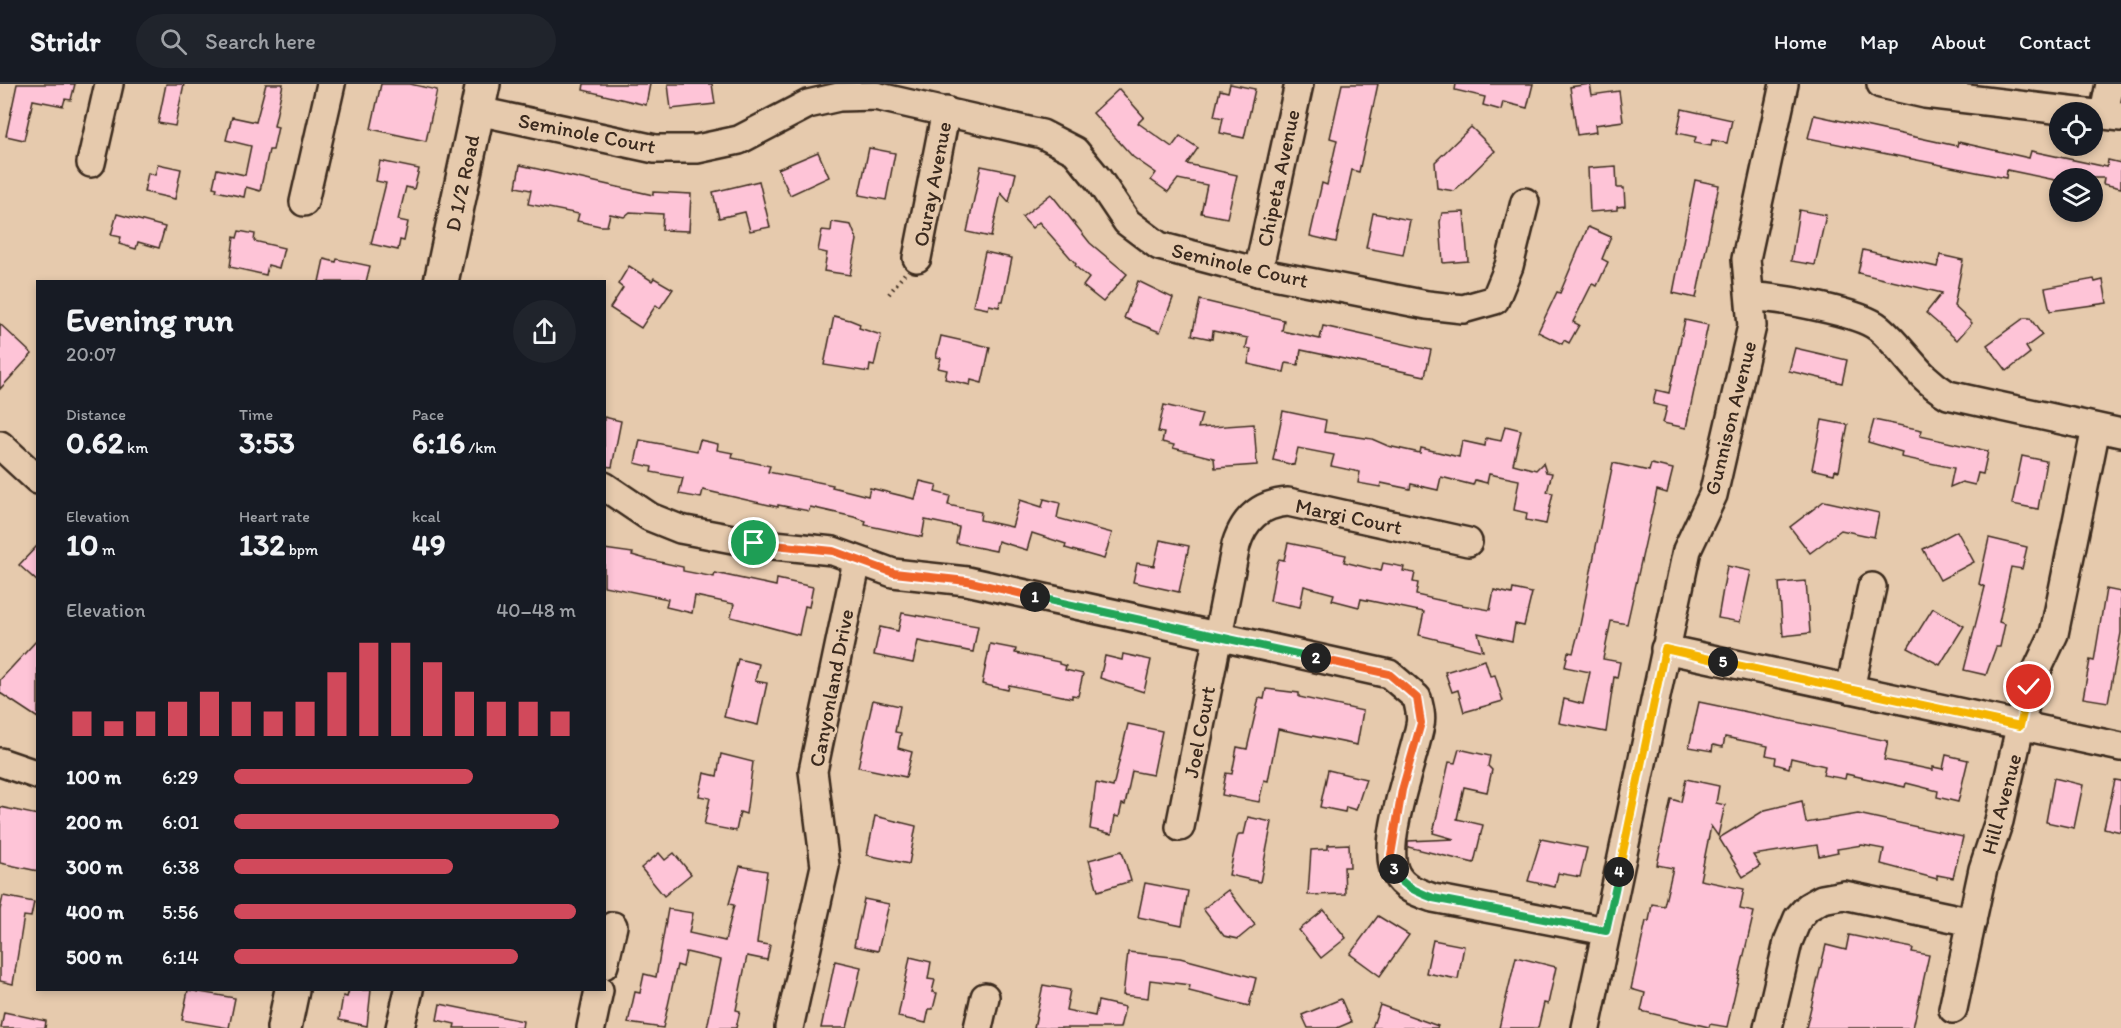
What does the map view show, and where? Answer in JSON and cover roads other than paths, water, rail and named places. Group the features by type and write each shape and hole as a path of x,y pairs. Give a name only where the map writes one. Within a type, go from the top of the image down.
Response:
{"main road":[{"name":"D 1/2 Road","path":"441,280 480,98"},
{"path":"284,1028 292,991"}],"street":[{"path":"91,163 109,84"},
{"path":"304,202 331,84"},
{"name":"Chipeta Avenue","path":"1258,272 1299,84"},
{"name":"Gunnison Avenue","path":"1586,1028 1686,550 1713,495 1752,326 1746,260 1784,84"},
{"path":"1881,84 1925,94 2113,115 2110,84"},
{"name":"Seminole Court","path":"480,98 655,149 697,149 739,140 808,104 839,97 875,96 946,111 1042,134 1075,151 1098,178 1127,222 1160,246 1258,272 1427,305 1463,309 1496,300 1509,266 1525,202"},
{"name":"Ouray Avenue","path":"917,258 946,111"},
{"path":"1751,297 1768,297 1856,316 1878,327 1929,384 1948,395 2108,430"},
{"name":"Hill Avenue","path":"1953,1009 2029,687 2054,634 2108,430"},
{"path":"0,445 36,478"},
{"path":"606,487 650,517 680,529 754,543 833,551 894,573 967,581 1389,674 1417,698 1421,723 1402,790 1391,855 1396,874 1411,890 1433,898 1606,931"},
{"name":"Margi Court","path":"1218,637 1240,532 1251,516 1268,506 1287,502 1468,542"},
{"name":"Canyonland Drive","path":"789,1028 825,866 813,771 857,561"},
{"path":"1850,689 1872,587"},
{"name":"Joel Court","path":"1180,827 1218,637"},
{"path":"1665,649 2121,747"},
{"path":"0,762 36,774"},
{"path":"1768,1028 1788,942 1798,918 1808,907 1822,899 1844,895 1972,922"},
{"path":"606,956 613,926"},
{"path":"400,1028 409,991"},
{"path":"591,1028 599,991"},
{"path":"978,1028 985,997"}]}
